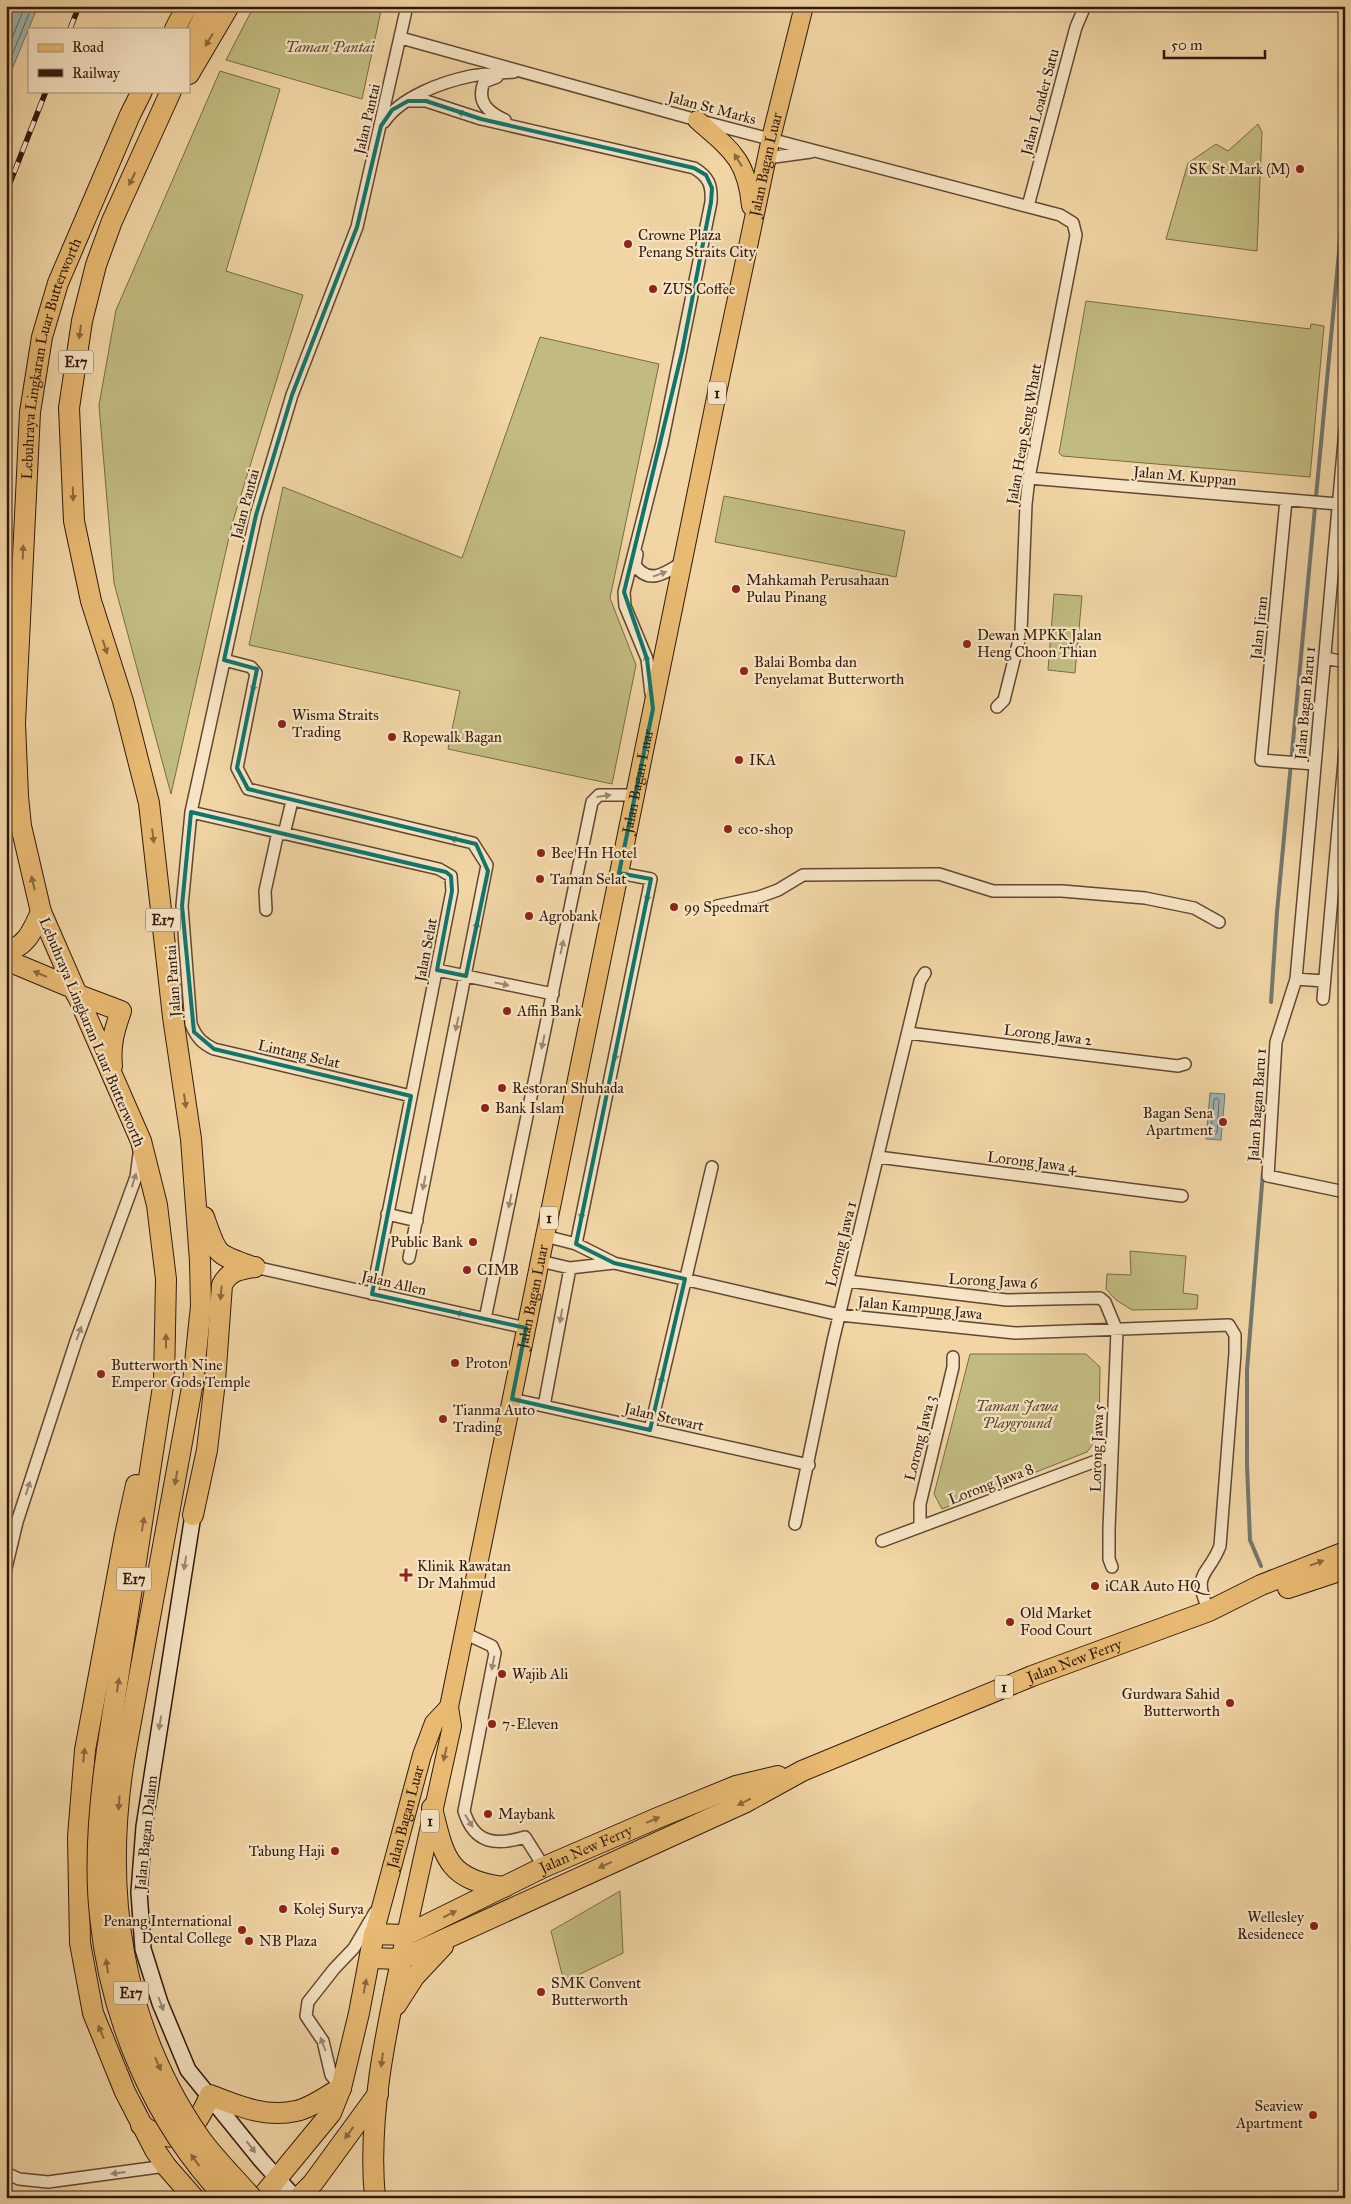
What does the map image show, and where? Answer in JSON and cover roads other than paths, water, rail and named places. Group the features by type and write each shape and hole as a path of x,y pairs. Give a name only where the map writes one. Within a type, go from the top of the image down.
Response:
{"highway":[{"path":"164,28 172,6"},
{"path":"176,28 187,6"},
{"path":"190,46 209,6"},
{"path":"190,72 229,6"},
{"name":"Lebuhraya Lingkaran Luar Butterworth","path":"141,92 52,300 42,337 30,412 15,724 16,767 21,826 41,912 141,1141 157,1205 166,1279 166,1352 116,1752 118,1821 117,1906 121,1945 133,2000 168,2086 200,2138 252,2198"},
{"name":"Lebuhraya Lingkaran Luar Butterworth","path":"171,92 112,222 91,283 69,408 74,521 90,601 123,701 150,803 173,1017 197,1196 201,1306 186,1420 116,1752 98,1853 100,1915 108,1975 126,2033 154,2096 177,2136 209,2180 226,2198"},
{"path":"153,134 177,92"},
{"path":"6,951 16,948 28,938 41,912"},
{"path":"6,960 121,1011 110,1047 112,1073"},
{"path":"197,1196 217,1250 228,1259 255,1267"},
{"path":"193,1515 207,1450 215,1381 222,1285 226,1277 232,1273 255,1267"},
{"path":"193,1515 202,1380 201,1306"},
{"path":"160,1407 140,1469 87,1727 78,1837 80,1943 93,2013 141,2125 166,2166 194,2198"},
{"name":"Jalan New Ferry","path":"1209,1611 1261,1585 1345,1552"},
{"name":"Jalan New Ferry","path":"370,1958 401,1959 744,1803 802,1771 1032,1676 1209,1611 1267,1595 1345,1569"},
{"name":"Jalan New Ferry","path":"374,1934 406,1935 544,1868 736,1786 802,1771"},
{"path":"432,1808 442,1850 451,1864 465,1876 481,1884 504,1887"},
{"path":"386,2026 414,1977 434,1953 460,1932"},
{"name":"1","path":"370,1958 374,1934"},
{"name":"1","path":"401,1959 406,1935"},
{"path":"261,2198 331,2113 341,2088 370,1958"},
{"path":"375,2198 374,2153 378,2094 386,2026 401,1959"},
{"path":"141,2125 156,2135 171,2138 183,2135 195,2125 210,2095 252,2110 275,2113 298,2111 341,2088"},
{"path":"296,2198 313,2183 378,2094"}],"main road":[{"name":"Jalan Bagan Luar","path":"406,1935 432,1808 452,1726 449,1706 652,709 766,158 804,6"},
{"path":"697,120 732,151 743,169 750,192 753,224"},
{"name":"Jalan Bagan Luar","path":"374,1934 422,1755 434,1723 449,1706"}],"street":[{"name":"Jalan Pantai","path":"191,1024 182,906 191,812 256,515 292,395 357,227 407,6"},
{"name":"Jalan Loader Satu","path":"1028,206 1076,27 1085,6"},
{"name":"Jalan St Marks","path":"401,38 697,120 1028,206 1060,215 1073,223"},
{"path":"381,126 392,110 452,81 466,77 523,71"},
{"path":"523,71 484,82 481,91 482,102 490,114 528,130"},
{"path":"408,101 426,101 481,119 694,168 706,174 712,188 711,202 682,352 624,592 625,606 647,659 652,709"},
{"path":"766,158 822,151"},
{"name":"Jalan Heap Seng Whatt","path":"998,707 1004,700 1020,637 1026,504 1029,478 1076,236 1073,223"},
{"name":"Jalan Bagan Baru 1","path":"1345,430 1296,979 1276,1042 1268,1176 1345,1192"},
{"name":"Jalan M. Kuppan","path":"1029,478 1338,504"},
{"name":"Jalan Jiran","path":"1286,500 1261,760 1315,764"},
{"path":"639,535 635,565 646,576 661,576 683,562"},
{"path":"1324,658 1345,662"},
{"path":"224,660 251,667 256,673 237,768 238,773 252,792 477,846 488,865 409,1258"},
{"path":"1323,1000 1345,750"},
{"path":"485,1319 592,802 599,795 635,795"},
{"path":"266,910 265,891 292,801"},
{"name":"Jalan Selat","path":"191,812 440,869 451,876 452,891 372,1294"},
{"path":"576,1244 651,879 619,873"},
{"path":"717,906 772,893 803,875 939,874 993,891 1062,891 1145,898 1194,908 1219,922"},
{"path":"437,970 553,994"},
{"name":"Lorong Jawa 1","path":"795,1524 848,1281 920,981 925,973"},
{"path":"1296,979 1324,982"},
{"name":"Lintang Selat","path":"191,1024 198,1038 214,1049 411,1096"},
{"name":"Lorong Jawa 2","path":"908,1033 1178,1066 1185,1064"},
{"path":"6,1568 17,1522 73,1350 136,1177 141,1141"},
{"name":"Lorong Jawa 4","path":"878,1157 1182,1196"},
{"path":"650,1430 712,1167"},
{"path":"388,1214 417,1221"},
{"name":"Jalan Kampung Jawa","path":"545,1236 576,1244 614,1263 840,1315 1015,1333 1229,1325 1235,1334 1235,1354 1220,1546 1216,1557 1206,1568 1201,1580 1202,1595 1209,1611"},
{"name":"Jalan Kampung Jawa","path":"540,1261 570,1268 614,1263"},
{"name":"Jalan Allen","path":"255,1267 526,1328"},
{"path":"544,1406 570,1268"},
{"name":"Lorong Jawa 6","path":"848,1281 1007,1300 1100,1298 1105,1302 1117,1330"},
{"name":"Lorong Jawa 5","path":"1112,1567 1109,1559 1117,1330"},
{"name":"Lorong Jawa 3","path":"920,1527 920,1504 953,1367 953,1357"},
{"name":"Jalan Stewart","path":"512,1399 809,1465"},
{"name":"Lorong Jawa 8","path":"882,1541 1112,1455"},
{"name":"Jalan Bagan Dalam","path":"193,1515 144,1827 138,1892 143,1949 160,2003 188,2070 277,2178 296,2198"},
{"path":"464,1633 492,1646 495,1653 464,1811 468,1823 488,1841 506,1842 525,1836 544,1868"},
{"path":"341,2088 332,2075 323,2041 306,2016 308,2002 334,1968 354,1948 385,1895"},
{"path":"6,2173 19,2179 48,2182 166,2166"}],"water":[{"path":"6,6 38,6 28,28 6,84"},
{"path":"1210,1093 1225,1094 1221,1140 1206,1139"}],"waterway":[{"path":"1271,1002 1277,912 1345,188"},
{"path":"1261,1566 1250,1540 1247,1465 1247,1370 1263,1172"}],"railway":[{"path":"70,28 79,6"},
{"path":"6,193 46,92"}],"place":[{"name":"SK St Mark (M)","path":"1300,169"},
{"name":"Crowne Plaza Penang Straits City","path":"628,244"},
{"name":"ZUS Coffee","path":"653,289"},
{"name":"Mahkamah Perusahaan Pulau Pinang","path":"736,589"},
{"name":"Dewan MPKK Jalan Heng Choon Thian","path":"967,644"},
{"name":"Balai Bomba dan Penyelamat Butterworth","path":"744,671"},
{"name":"Wisma Straits Trading","path":"282,724"},
{"name":"Ropewalk Bagan","path":"392,737"},
{"name":"IKA","path":"739,760"},
{"name":"eco-shop","path":"728,829"},
{"name":"Bee Hn Hotel","path":"541,853"},
{"name":"Taman Selat","path":"540,879"},
{"name":"99 Speedmart","path":"674,907"},
{"name":"Agrobank","path":"529,916"},
{"name":"Affin Bank","path":"507,1011"},
{"name":"Restoran Shuhada","path":"502,1088"},
{"name":"Bank Islam","path":"485,1108"},
{"name":"Bagan Sena Apartment","path":"1223,1122"},
{"name":"Public Bank","path":"473,1242"},
{"name":"CIMB","path":"467,1270"},
{"name":"Proton","path":"455,1363"},
{"name":"Butterworth Nine Emperor Gods Temple","path":"101,1374"},
{"name":"Tianma Auto Trading","path":"443,1419"},
{"name":"Klinik Rawatan Dr Mahmud","path":"406,1575"},
{"name":"iCAR Auto HQ","path":"1095,1586"},
{"name":"Old Market Food Court","path":"1010,1622"},
{"name":"Wajib Ali","path":"502,1674"},
{"name":"Gurdwara Sahid Butterworth","path":"1230,1703"},
{"name":"7-Eleven","path":"492,1724"},
{"name":"Maybank","path":"488,1814"},
{"name":"Tabung Haji","path":"335,1851"},
{"name":"Kolej Surya","path":"283,1909"},
{"name":"Wellesley Residenece","path":"1314,1926"},
{"name":"Penang International Dental College","path":"242,1930"},
{"name":"NB Plaza","path":"249,1941"},
{"name":"SMK Convent Butterworth","path":"541,1992"},
{"name":"Seaview Apartment","path":"1313,2115"}],"park label":[{"name":"Taman Pantai","path":"330,47"},
{"name":"Taman Jawa Playground","path":"1017,1414"}]}
